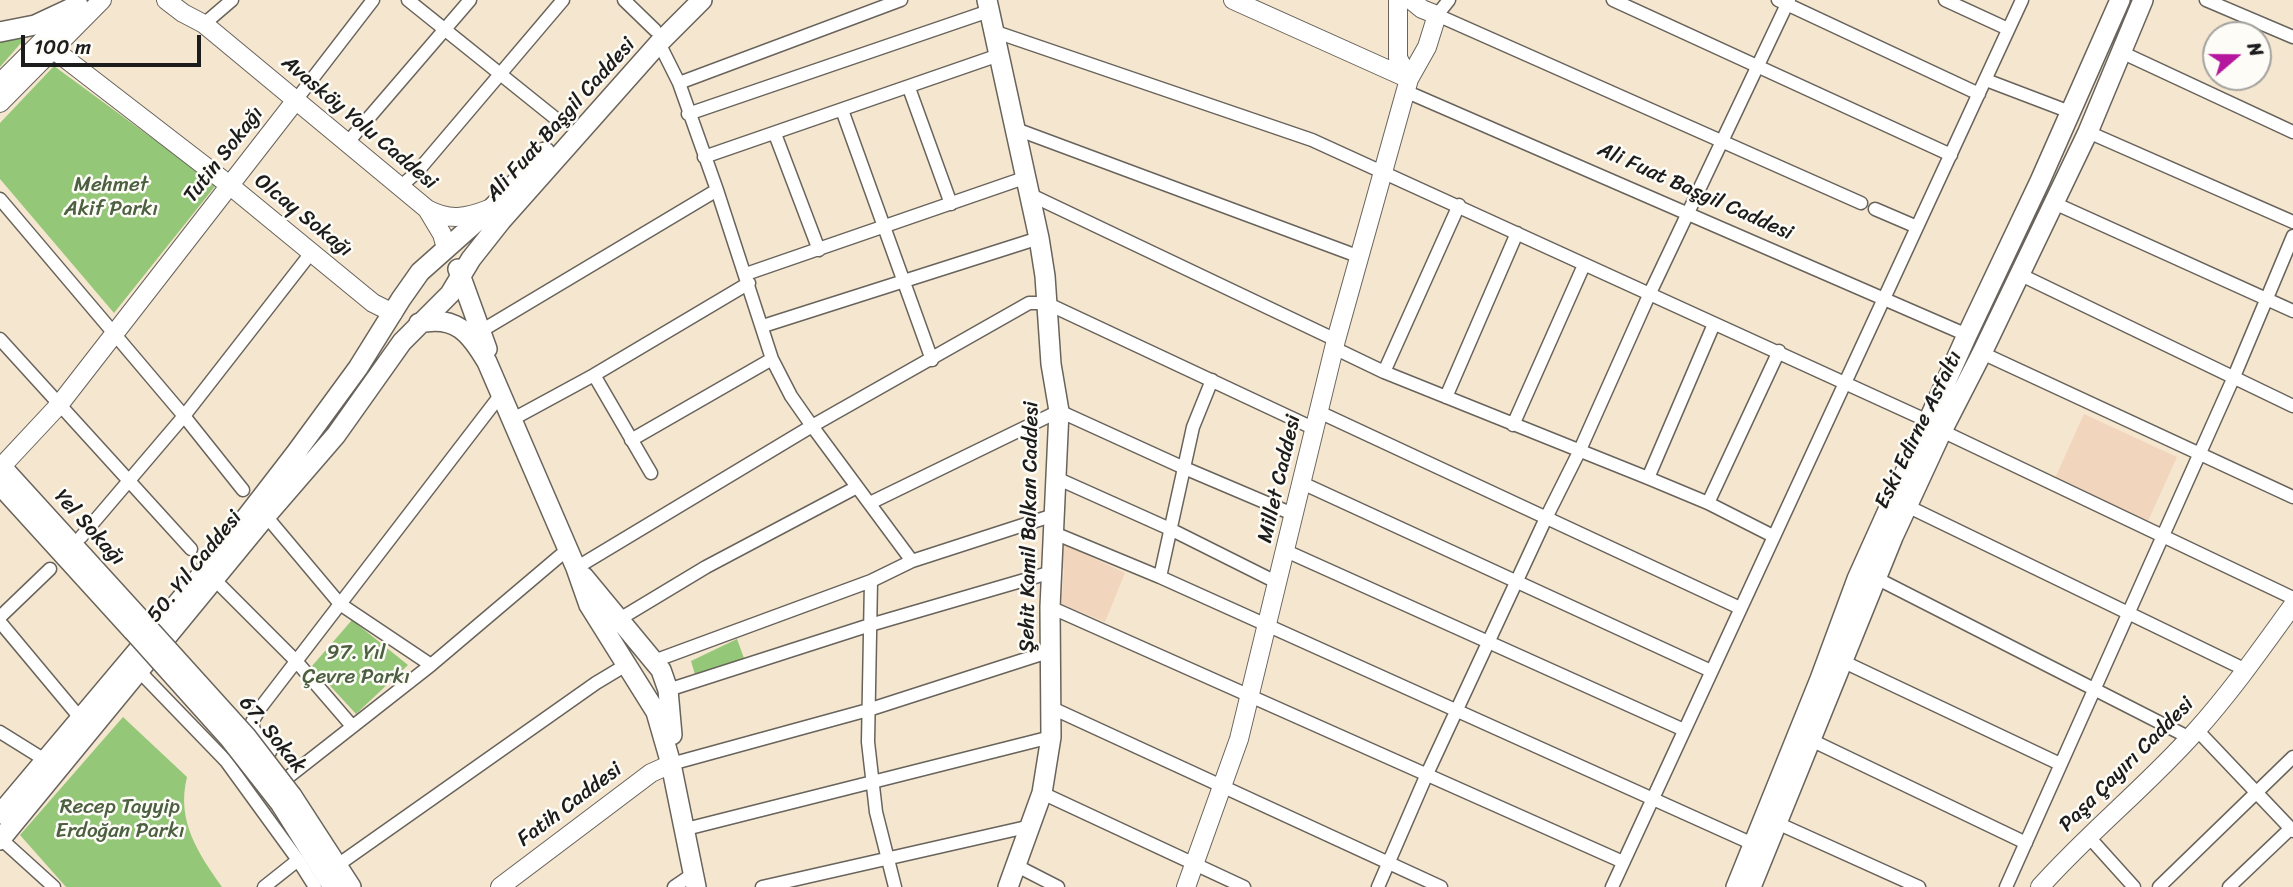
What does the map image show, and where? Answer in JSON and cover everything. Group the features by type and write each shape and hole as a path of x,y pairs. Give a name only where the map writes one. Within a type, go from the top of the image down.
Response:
{"main road":[{"name":"Ali Fuat Başgil Caddesi","path":"424,322 450,294 471,259 501,221 657,37 685,0"},
{"name":"Ali Fuat Başgil Caddesi","path":"393,313 421,272 492,208 657,37 702,0"},
{"name":"Eski Edirne Asfaltı","path":"1735,887 1811,740 1907,506 1967,335 2040,181 2120,0"},
{"name":"Eski Edirne Asfaltı","path":"1751,887 1763,831 1857,579 1935,426 1982,353 2089,130 2143,0"},
{"path":"0,32 36,24 80,2"},
{"name":"Şehit Kamil Balkan Caddesi","path":"988,5 1039,238 1051,364 1059,411 1050,607 1051,737 1042,793 1008,887"},
{"path":"2070,112 2081,111 2087,114 2089,130"},
{"path":"2040,181 2043,193 2054,203"},
{"name":"Avasköy Yolu Caddesi","path":"446,248 461,277 502,394"},
{"name":"Avasköy Yolu Caddesi","path":"393,313 402,322 450,323 463,329 473,339 487,362 576,568 589,605 656,712 686,829 694,881"},
{"name":"50. Yıl Caddesi","path":"0,814 207,568 358,368 393,313"},
{"name":"50. Yıl Caddesi","path":"1,840 266,516 336,435 402,342 424,322"},
{"name":"Yel Sokağı","path":"0,471 138,627"},
{"name":"Avasköy Yolu Caddesi","path":"576,568 654,661 668,690 673,745 671,764"},
{"name":"67. Sokak","path":"138,627 246,736 351,887"},
{"path":"626,665 627,659 642,651 654,661 651,681 639,682"},
{"name":"67. Sokak","path":"287,792 333,887"}],"street":[{"path":"0,103 102,0"},
{"name":"Avasköy Yolu Caddesi","path":"166,0 204,24 427,209 442,234 446,248"},
{"name":"Avasköy Yolu Caddesi","path":"185,0 204,24"},
{"path":"204,24 232,0"},
{"name":"Tutin Sokağı","path":"0,471 59,404 114,335 228,184 373,0"},
{"path":"408,0 555,118"},
{"path":"348,142 470,0"},
{"path":"400,187 417,172 563,0"},
{"path":"624,0 657,37 679,83 772,359 791,396 912,561"},
{"path":"679,83 901,0"},
{"name":"Ali Fuat Başgil Caddesi","path":"1233,0 1364,60 1407,85 1688,213 1967,335"},
{"path":"1407,85 1398,58 1397,8 1424,8 1449,0"},
{"path":"1613,0 1951,155"},
{"path":"1945,0 2008,29"},
{"path":"1612,887 2022,0"},
{"path":"2206,0 2293,37"},
{"path":"1378,887 1427,774 1579,452 1785,1 1979,94"},
{"path":"0,83 80,2"},
{"path":"688,114 988,5"},
{"path":"1424,8 1861,203"},
{"name":"Millet Caddesi","path":"1186,887 1239,739 1335,344 1407,85 1427,47 1424,8"},
{"path":"993,31 1308,138 1714,324 1779,351 2293,598"},
{"name":"Olcay Sokağı","path":"53,48 228,184 382,309 393,313"},
{"path":"1364,60 1378,58 1397,49"},
{"path":"2121,52 2293,132"},
{"path":"704,157 999,55"},
{"path":"1986,80 2070,112"},
{"path":"909,88 951,204"},
{"path":"842,110 932,360"},
{"path":"1016,130 1360,257"},
{"path":"2089,130 2293,222"},
{"path":"775,134 819,250"},
{"path":"513,419 594,375 747,279 819,250 951,204 1029,186 1384,372 1708,503 1773,536"},
{"path":"481,331 717,190"},
{"path":"0,199 184,416 243,490"},
{"path":"2054,203 2293,311"},
{"path":"1384,372 1459,205"},
{"path":"427,209 455,218 475,215 492,208"},
{"path":"1875,209 1917,227"},
{"path":"1446,397 1517,233"},
{"path":"2006,887 2164,537 2293,236"},
{"path":"763,326 1039,238"},
{"path":"81,537 184,416 311,253"},
{"path":"1513,425 1584,265"},
{"path":"2019,274 2293,407"},
{"path":"576,568 812,426 1029,303 1046,303 1212,380 1317,420 1546,518 1740,608"},
{"path":"1648,478 1714,324"},
{"path":"0,340 191,549"},
{"path":"1708,503 1779,351"},
{"path":"1982,353 2293,497"},
{"path":"631,440 772,359"},
{"path":"594,375 651,473"},
{"path":"1160,577 1182,467 1193,427 1212,380"},
{"path":"296,661 502,394"},
{"path":"870,503 1059,411 1182,467 1295,514"},
{"path":"1054,477 1278,583"},
{"path":"1302,482 1711,671"},
{"path":"618,620 706,567 858,487"},
{"path":"1907,506 2246,670"},
{"path":"266,516 340,604 431,665"},
{"path":"654,661 871,581 912,561 1054,524 1160,577 1653,798 1763,831 1919,887"},
{"path":"287,792 352,726 431,665 568,549"},
{"path":"1286,551 1684,730"},
{"path":"50,569 0,620 81,719"},
{"path":"668,690 870,625 1052,572"},
{"path":"1876,578 2095,689 2193,734 2257,792 2292,829 2229,887"},
{"path":"215,580 296,661 352,726"},
{"path":"871,581 868,742 872,782 895,887"},
{"name":"Paşa Çayırı Caddesi","path":"2040,887 2088,836 2193,734 2246,670 2293,605"},
{"path":"1050,607 1623,862"},
{"path":"671,764 868,710 1051,650"},
{"name":"67. Sokak","path":"296,661 252,722 254,730 287,792 359,887"},
{"path":"1842,661 2060,764"},
{"path":"342,862 596,682 626,665"},
{"path":"139,672 226,761 315,887"},
{"path":"1052,708 1441,887"},
{"path":"0,732 46,760"},
{"path":"686,829 1051,737"},
{"path":"1811,740 2026,843"},
{"path":"2159,887 2293,757"},
{"name":"Fatih Caddesi","path":"500,887 651,773 671,764"},
{"path":"1042,793 1244,887"},
{"path":"762,887 1031,826"},
{"path":"2088,836 2134,887"},
{"path":"1,840 54,887"},
{"path":"264,887 298,860"},
{"path":"1017,866 1058,887"},
{"path":"674,887 694,881"}],"shaded area":[{"path":"2084,414 2177,457 2148,521 2055,478"},
{"path":"1064,544 1125,573 1105,622 1061,604 1064,570 1060,563"}],"green space":[{"path":"28,35 0,67 0,42"},
{"name":"Mehmet Akif Parkı","path":"54,66 216,185 114,313 0,179 0,123"},
{"name":"97. Yıl Çevre Parkı","path":"352,620 408,665 356,714 312,666"},
{"path":"737,639 745,661 696,678 691,661"},
{"name":"Recep Tayyip Erdoğan Parkı","path":"123,717 187,777 184,808 191,836 222,887 66,887 20,835"}]}
